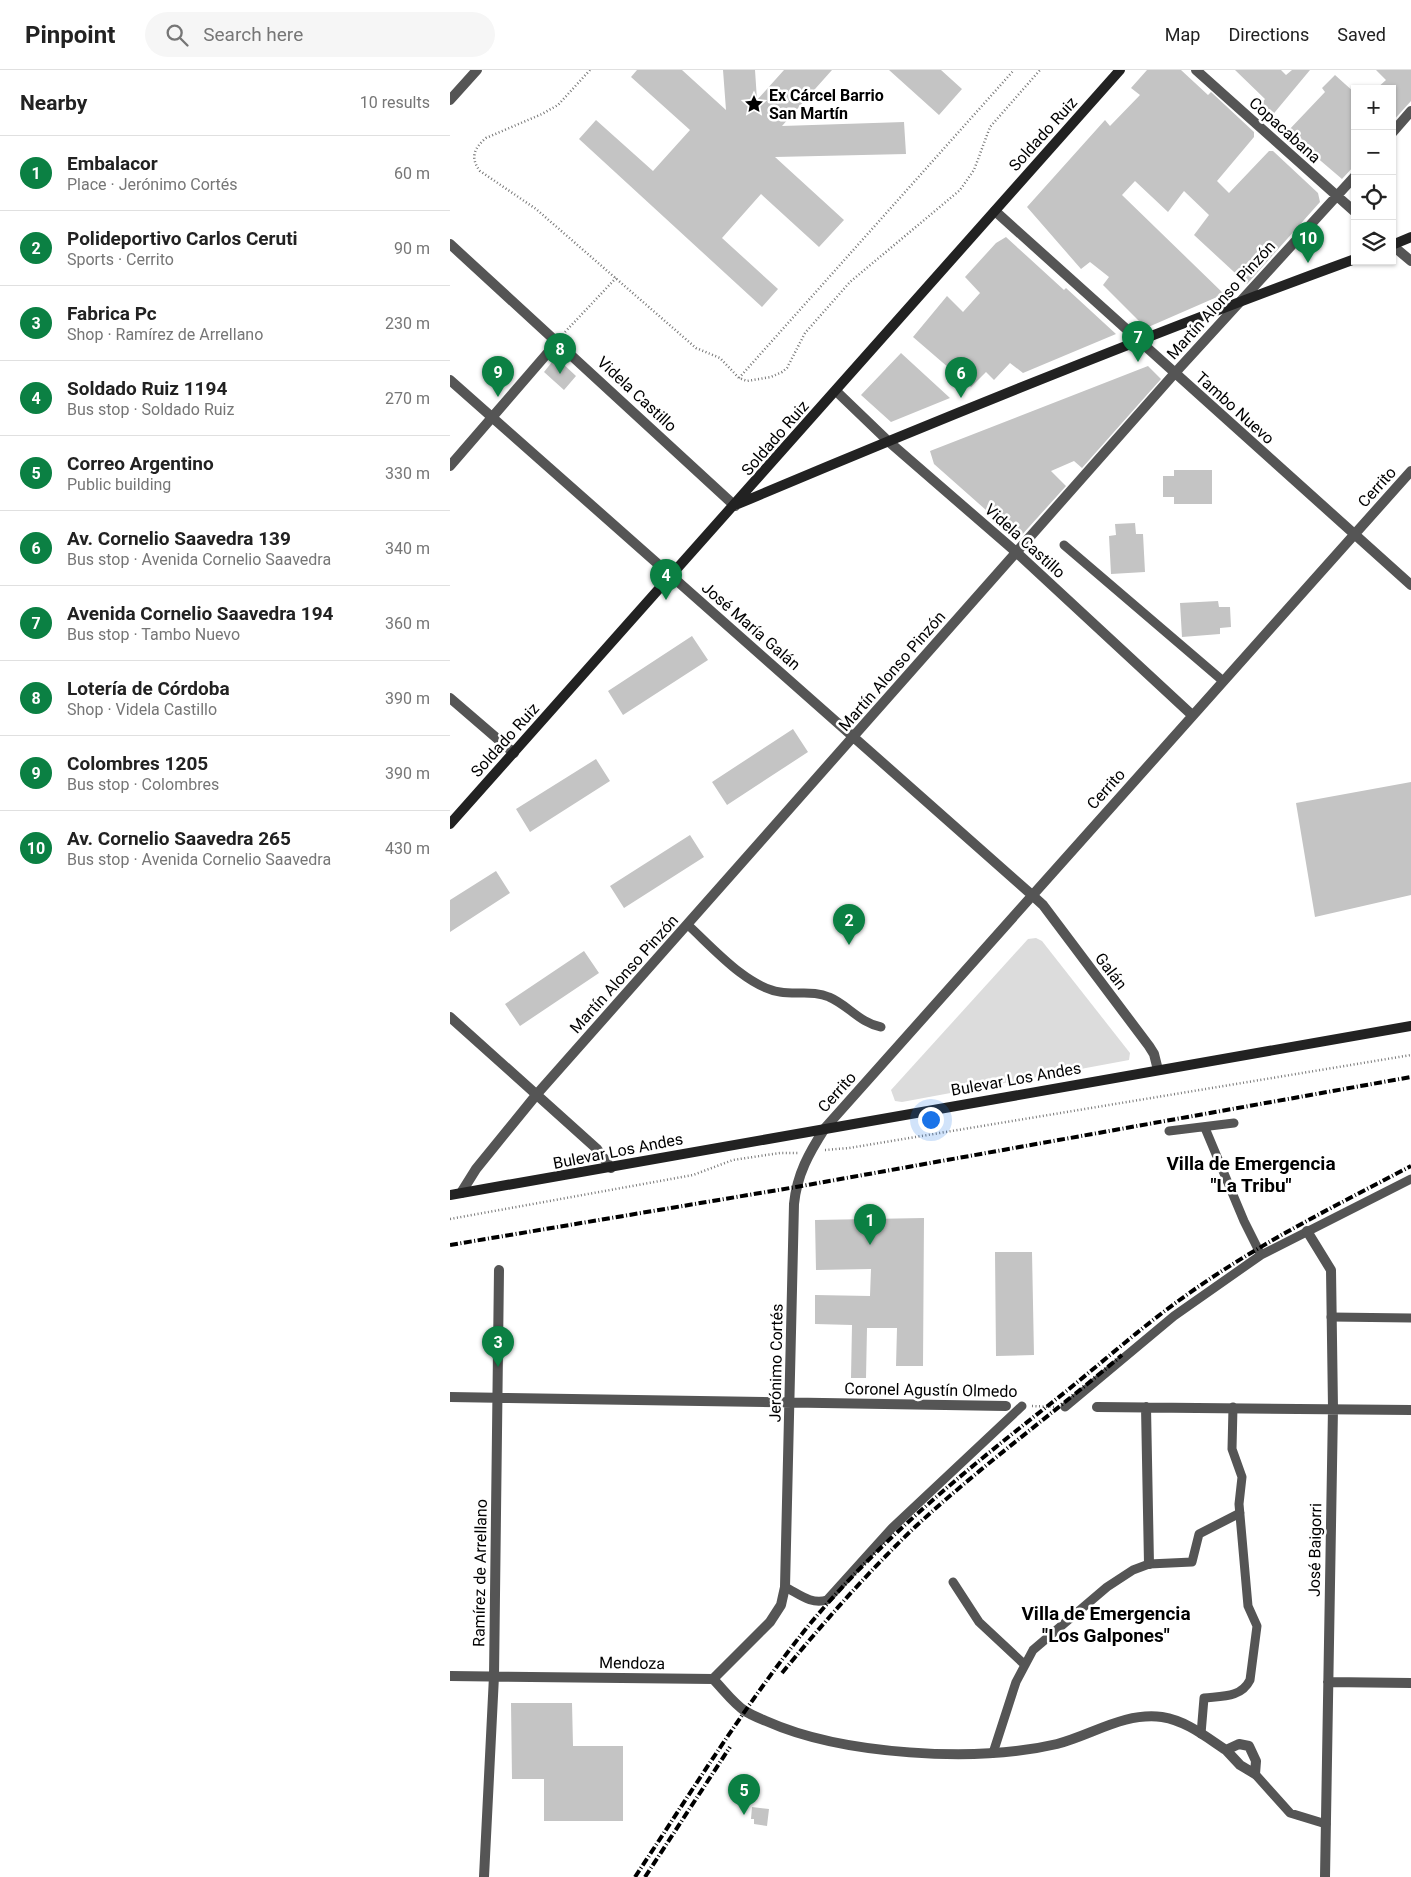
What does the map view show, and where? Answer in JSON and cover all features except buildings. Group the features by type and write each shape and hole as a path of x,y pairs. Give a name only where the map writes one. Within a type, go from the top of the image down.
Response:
{"main road":[{"name":"Soldado Ruiz","path":"450,824 735,506 1120,70"},
{"path":"1396,244 1411,238"},
{"path":"735,506 888,441 1241,301 1351,260"},
{"name":"Bulevar Los Andes","path":"450,1195 1411,1026"}],"street":[{"name":"Copacabana","path":"1196,70 1351,209"},
{"path":"450,100 472,72"},
{"path":"1395,130 1411,111"},
{"name":"Martín Alonso Pinzón","path":"461,1193 476,1169 537,1094 688,926 1174,374 1351,180"},
{"name":"Tambo Nuevo","path":"995,211 1174,374 1411,585"},
{"name":"Videla Castillo","path":"450,244 558,341 735,506"},
{"path":"1396,248 1411,261"},
{"path":"450,466 493,419 558,341"},
{"name":"José María Galán","path":"450,380 1032,895"},
{"name":"Videla Castillo","path":"836,392 888,441 1016,552 1192,714"},
{"name":"Cerrito","path":"825,1128 1192,714 1411,471"},
{"path":"450,698 514,753"},
{"name":"Galán","path":"1032,895 1043,906 1149,1046 1154,1054 1158,1070"},
{"path":"450,1017 597,1149 610,1168"},
{"name":"Jerónimo Cortés","path":"713,1679 770,1622 781,1605 785,1587 794,1204 799,1174 809,1152 825,1128"},
{"name":"José Baigorri","path":"1307,1231 1331,1270 1333,1408 1325,1877"},
{"name":"Ramírez de Arrellano","path":"484,1877 494,1676 500,1270"},
{"name":"Coronel Agustín Olmedo","path":"450,1397 1006,1406"},
{"path":"1146,1406 1149,1564"},
{"path":"1097,1407 1411,1410"},
{"name":"Mendoza","path":"450,1676 713,1679"},
{"path":"713,1679 745,1712 787,1730 832,1743 908,1752 1008,1752 1058,1744 1128,1719 1161,1717 1181,1721 1226,1750 1240,1765 1255,1774 1256,1761 1249,1746 1239,1744 1226,1750"},
{"path":"1328,1682 1411,1683"}],"lane":[{"path":"1064,545 1222,681"},
{"path":"688,926 754,983 779,992 800,994 818,992 832,998 871,1025 881,1027"},
{"path":"1169,1131 1234,1123"},
{"path":"1205,1128 1261,1255"},
{"path":"1065,1407 1174,1316 1261,1255 1411,1179"},
{"path":"1331,1317 1411,1318"},
{"path":"785,1587 818,1603 827,1600 892,1528 1022,1406"},
{"path":"1201,1734 1204,1698 1235,1695 1246,1688 1250,1680 1257,1626 1248,1606 1240,1513 1242,1477 1232,1449 1233,1407"},
{"path":"993,1752 1016,1682 1032,1650 1107,1587 1132,1570 1149,1564 1192,1562 1198,1534 1240,1513"},
{"path":"953,1582 979,1622 1025,1665"},
{"path":"1255,1774 1290,1813 1326,1824"}],"path":[{"path":"590,70 558,105 542,114 486,138 474,152 474,163 480,171 536,209 696,348 724,361 739,378 747,381 771,377 787,368 805,332 850,282 960,190 974,170 990,127 1040,70"},
{"path":"739,378 1014,70"},
{"path":"558,341 616,277"},
{"path":"450,1219 694,1175 733,1160 780,1153 809,1152 1136,1102 1411,1055"},
{"name":"Coronel Agustín Olmedo","path":"1022,1406 1065,1407"}],"shaded area":[{"path":"1036,938 1042,941 1130,1053 1129,1060 902,1102 895,1101 891,1090 1028,939"}],"railway":[{"path":"450,1245 796,1187 1411,1077"},
{"path":"635,1877 738,1721 805,1630 860,1569 919,1512 981,1459 1151,1321 1188,1294 1269,1242 1411,1166"},
{"path":"782,1673 846,1598 915,1527 940,1504 1122,1355"},
{"path":"645,1877 730,1747"}],"place":[{"name":"Ex Cárcel Barrio San Martín","path":"754,104"},
{"name":"Av. Cornelio Saavedra 265","path":"1308,263"},
{"name":"Avenida Cornelio Saavedra 194","path":"1138,362"},
{"name":"Lotería de Córdoba","path":"560,374"},
{"name":"Colombres 1205","path":"498,397"},
{"name":"Av. Cornelio Saavedra 139","path":"961,398"},
{"name":"Soldado Ruiz 1194","path":"666,600"},
{"name":"Polideportivo Carlos Ceruti","path":"849,945"},
{"name":"Embalacor","path":"870,1245"},
{"name":"Fabrica Pc","path":"498,1367"},
{"name":"Correo Argentino","path":"744,1815"}],"district":[{"name":"Villa de Emergencia \"La Tribu\"","path":"1251,1174"},
{"name":"Villa de Emergencia \"Los Galpones\"","path":"1106,1624"}]}
